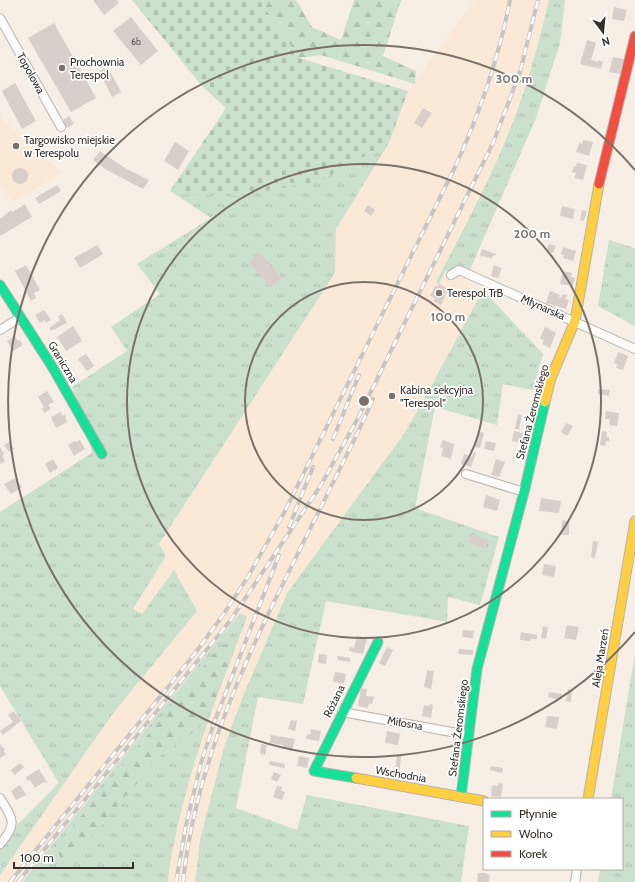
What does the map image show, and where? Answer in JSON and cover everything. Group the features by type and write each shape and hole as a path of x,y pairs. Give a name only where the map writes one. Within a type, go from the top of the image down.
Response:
{"street":[{"name":"Topolowa","path":"0,18 61,127"},
{"name":"Stefana Żeromskiego","path":"461,796 477,669 524,492 551,378 575,321 596,198 635,36"},
{"name":"Młynarska","path":"452,275 459,270 635,349"},
{"name":"Graniczna","path":"0,285 86,423 102,454"},
{"path":"0,330 21,317"},
{"path":"466,474 524,492"},
{"name":"Aleja Marzeń","path":"588,798 635,521"},
{"name":"Różana","path":"314,771 378,642"},
{"name":"Miłosna","path":"342,712 468,735"},
{"name":"Wschodnia","path":"314,771 483,801"},
{"path":"0,798 12,817 10,833 0,844"},
{"path":"575,882 577,870"}],"shaded area":[{"path":"475,0 565,0 560,43 536,118 465,281 483,290 404,434 287,593 243,696 224,747 200,840 195,882 168,882 169,867 185,791 214,702 247,617 22,882 0,882 0,875 114,712 197,611 142,614 133,609 166,556 159,544 335,273 336,229 389,143 408,91"},
{"name":"Targowisko miejskie w Terespolu","path":"0,115 3,120 62,173 12,202 0,184"}],"green space":[{"path":"132,0 259,0 299,58 408,91 389,143 318,182 237,196 184,194 172,188 226,108 202,86"},
{"path":"259,0 296,0 312,27 341,40 354,0 401,0 383,56 416,71 415,84 321,55 299,58"},
{"path":"549,0 565,0 560,43 536,118 469,272 455,266 451,273 446,270 439,284 436,282 504,145 530,73"},
{"path":"389,143 336,229 335,273 159,544 166,556 133,609 142,614 174,570 197,611 114,712 0,875 0,838 17,825 59,783 0,686 0,512 92,453 86,423 72,387 127,351 111,327 160,294 137,264 211,218 170,191 172,188 184,194 318,182"},
{"path":"609,240 635,248 635,326 598,306"},
{"path":"483,290 543,354 533,390 503,384 497,425 435,407 415,508 499,537 480,605 448,597 447,622 326,601 303,704 258,697 236,808 297,830 307,795 469,826 461,882 195,882 200,840 224,747 243,696 287,593 404,434"},
{"path":"240,613 247,617 200,745 184,798 173,846 168,882 22,882"},
{"path":"226,644 229,644 233,648 232,657 209,713 202,723 187,738 161,755 76,854 66,859 60,857 59,850 62,840 215,652"},
{"path":"635,653 635,882 598,882 600,870 623,870 623,798 611,798"}],"building":[{"path":"93,0 117,0 119,3 104,15"},
{"path":"614,7 627,10 624,21 612,19"},
{"path":"131,17 158,51 141,65 113,31"},
{"name":"Prochownia Terespol","path":"54,23 96,98 71,112 28,38"},
{"path":"587,40 596,43 591,60 598,62 599,60 603,62 601,69 580,64"},
{"path":"613,57 624,59 620,74 609,72"},
{"path":"108,67 121,92 112,97 99,71"},
{"path":"15,83 36,121 22,129 2,91"},
{"path":"423,108 432,113 422,128 414,123"},
{"path":"69,116 74,124 67,128 63,120"},
{"path":"583,140 593,142 589,156 576,152 579,143 582,144"},
{"path":"175,142 189,151 178,170 164,161"},
{"path":"100,151 125,168 149,180 143,189 105,169 93,160"},
{"path":"577,163 587,165 583,180 574,178 576,173 572,172"},
{"path":"17,168 23,168 28,173 26,182 23,184 17,184 12,179 12,173"},
{"path":"57,185 61,191 39,204 35,198"},
{"path":"25,204 32,217 0,236 0,219 11,210 12,212"},
{"path":"368,205 375,210 371,216 364,211"},
{"path":"562,206 575,209 573,219 560,216"},
{"path":"582,210 587,211 584,221 580,220"},
{"path":"549,244 556,246 553,253 546,251"},
{"path":"97,245 103,254 80,268 74,258"},
{"path":"563,247 576,251 573,261 563,258 564,255 561,255"},
{"path":"482,249 496,254 495,256 493,255 492,258 480,255"},
{"path":"260,252 282,278 270,287 249,262"},
{"path":"26,265 40,290 34,293 36,298 31,301 15,271"},
{"path":"494,265 502,268 498,278 491,276"},
{"path":"563,271 572,273 571,277 575,278 573,286 560,284"},
{"name":"Terespol TrB","path":"439,284 448,289 441,305 433,301 435,298 430,296 435,286 438,287"},
{"path":"550,291 560,295 559,297 561,298 563,294 567,295 565,299 569,300 566,309 546,303"},
{"path":"44,310 51,320 46,323 45,320 40,323 35,315"},
{"path":"62,314 67,323 51,331 49,328 60,320 58,316"},
{"path":"73,326 82,341 66,351 57,337"},
{"path":"545,327 556,333 550,348 542,344 544,340 540,338"},
{"path":"15,336 23,345 13,351 7,341"},
{"path":"618,352 628,356 623,370 616,368 617,364 614,363"},
{"path":"86,354 94,366 87,371 78,359"},
{"path":"598,389 610,390 609,396 598,394"},
{"path":"47,391 54,402 48,405 51,409 44,413 42,408 44,407 38,397"},
{"path":"606,411 619,413 617,426 609,425 610,419 605,419"},
{"path":"60,412 63,416 65,414 67,422 56,428 51,417"},
{"path":"518,414 522,415 519,429 515,429"},
{"path":"566,423 573,426 567,436 561,432"},
{"path":"527,430 530,431 527,445 512,441 514,431 526,434"},
{"path":"478,431 484,433 480,448 474,447"},
{"path":"602,431 607,432 607,437 609,437 609,441 606,441 605,446 600,445"},
{"path":"80,440 85,449 74,456 68,445"},
{"path":"443,440 454,444 451,459 441,456 443,448 440,447"},
{"path":"486,441 496,443 494,451 484,449"},
{"path":"9,442 14,449 9,452 4,445"},
{"path":"0,447 4,454 2,456 5,461 0,464"},
{"path":"474,452 476,453 471,467 461,464 464,454 472,457"},
{"path":"53,459 58,468 50,473 45,464"},
{"path":"496,459 505,462 499,477 491,475"},
{"path":"16,478 22,487 11,494 4,484"},
{"path":"486,495 500,500 497,511 483,507"},
{"path":"541,498 561,501 559,513 539,511"},
{"path":"562,520 569,521 569,535 561,535"},
{"path":"472,534 489,541 485,549 469,542"},
{"path":"593,541 598,542 595,558 591,557"},
{"path":"544,564 556,566 554,577 542,575"},
{"path":"567,625 579,627 576,640 564,638"},
{"path":"543,626 548,627 546,639 541,638"},
{"path":"463,630 474,631 473,638 462,637"},
{"path":"521,632 537,635 537,639 531,639 530,641 520,640"},
{"path":"357,636 367,638 363,654 349,651 350,647 354,648"},
{"path":"387,647 393,650 385,666 379,663"},
{"path":"459,649 473,650 473,655 458,654"},
{"path":"319,654 327,655 326,664 318,663"},
{"path":"337,656 350,658 350,662 338,660"},
{"path":"427,670 434,671 431,689 424,687"},
{"path":"335,672 346,674 344,684 333,682"},
{"path":"361,688 367,689 366,696 374,697 372,704 369,703 368,708 358,706"},
{"path":"568,689 572,690 571,702 566,701"},
{"path":"549,692 562,694 561,700 548,697"},
{"path":"430,704 433,705 431,718 422,716 424,705 430,706"},
{"path":"14,711 21,721 3,735 0,731 13,722 8,715"},
{"path":"547,716 559,717 557,729 545,727"},
{"path":"291,720 297,721 295,731 288,729"},
{"path":"311,729 321,731 319,741 306,739 307,734 310,735"},
{"path":"387,731 400,734 398,745 385,743"},
{"path":"271,735 295,739 292,751 283,749 283,745 270,743"},
{"path":"0,744 5,750 3,751 6,754 0,758"},
{"path":"261,744 267,745 265,755 260,754"},
{"path":"299,756 309,758 307,768 297,766"},
{"path":"397,756 401,756 399,777 395,777"},
{"path":"270,761 285,764 285,768 269,765"},
{"path":"20,763 24,767 15,775 11,770"},
{"path":"491,766 503,768 502,773 490,770"},
{"path":"39,769 47,782 44,782 35,788 26,777"},
{"path":"274,772 281,775 277,782 271,779"},
{"path":"498,783 503,784 501,797 491,796 492,785 498,786"},
{"path":"20,785 26,795 16,800 11,791"},
{"path":"277,786 282,787 281,791 285,792 282,800 273,797"},
{"path":"478,873 490,875 489,882 477,882"}],"railway":[{"path":"10,882 193,656 223,615 249,575 285,511 456,165 481,105 488,84 506,21 510,0"},
{"path":"18,882 230,621 321,485 358,418 493,143 520,72 538,0"},
{"path":"333,439 359,375"},
{"path":"183,882 191,831 203,780 237,684 258,636 373,399"},
{"path":"289,527 313,467"},
{"path":"176,882 186,825 201,763 214,723 279,555"}],"traffic: fast":[{"path":"0,285 53,368 102,454"},
{"path":"461,796 477,669 524,492 545,402"},
{"path":"356,778 314,771 378,642"}],"traffic: slow":[{"path":"545,402 551,378 575,321 599,184"},
{"path":"588,798 635,521"},
{"path":"356,778 483,801"}],"traffic: jam":[{"path":"599,184 635,36"}],"place":[{"name":"Prochownia Terespol","path":"62,68"},
{"name":"Targowisko miejskie w Terespolu","path":"16,146"},
{"name":"Terespol TrB","path":"439,293"},
{"name":"Kabina sekcyjna \"Terespol\"","path":"392,396"}]}
